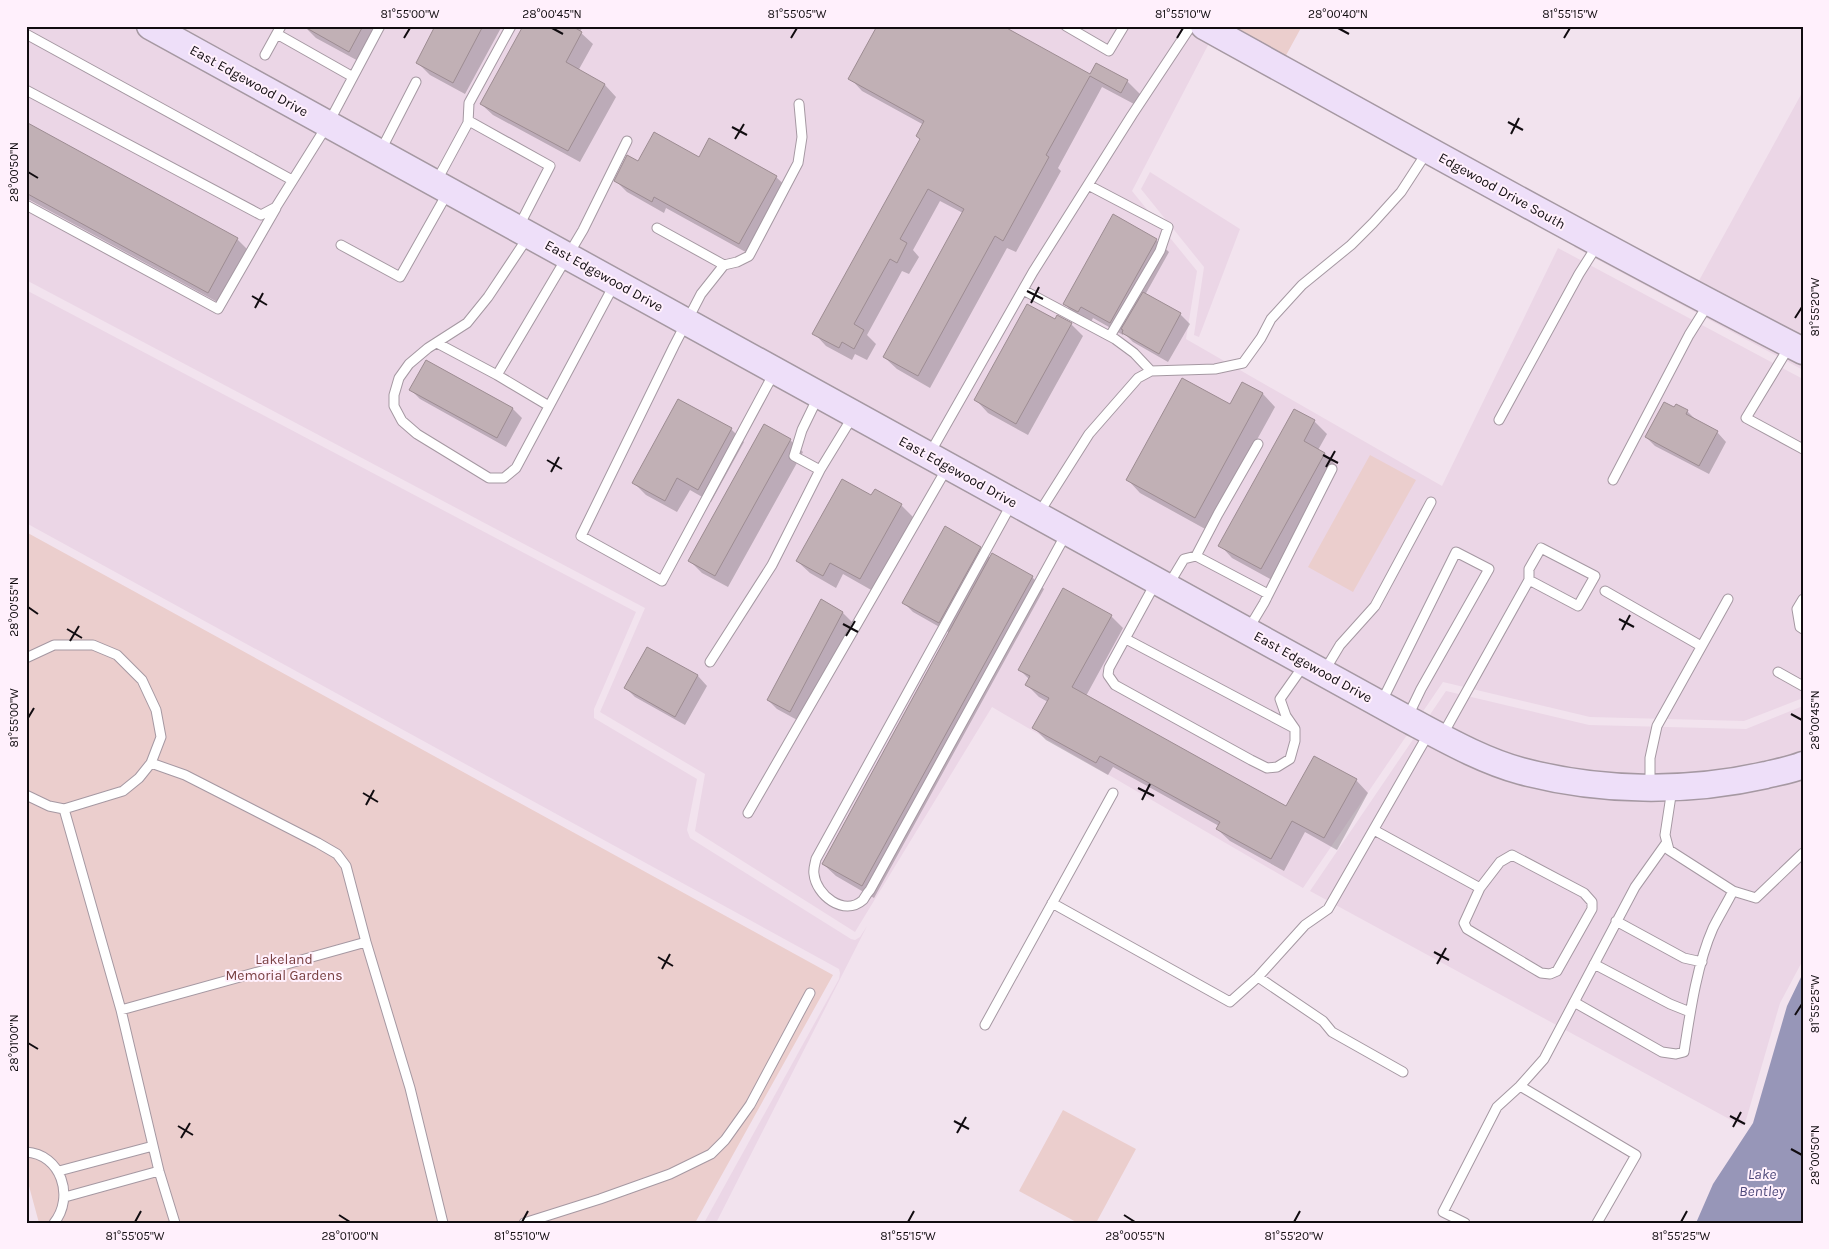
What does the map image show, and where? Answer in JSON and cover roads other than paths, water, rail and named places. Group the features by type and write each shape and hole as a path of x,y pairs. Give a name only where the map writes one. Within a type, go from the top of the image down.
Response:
{"main road":[{"name":"Edgewood Drive South","path":"1204,26 1598,244 1797,348"},
{"name":"East Edgewood Drive","path":"159,28 328,124 1067,532 1407,719 1482,756 1520,770 1570,781 1620,786 1661,787 1740,781 1803,765"}],"lane":[{"path":"26,205 218,309 292,180 328,124 380,26"},
{"path":"341,245 400,277 442,187 468,123 469,103 511,26"},
{"path":"1066,26 1109,51 1124,26"},
{"path":"748,813 938,461 1023,290 1190,26"},
{"path":"265,54 279,30 353,76"},
{"path":"26,34 292,180"},
{"path":"380,152 416,82"},
{"path":"26,90 261,215 276,207"},
{"path":"776,370 662,581 581,536 701,294 724,265 737,262 749,256 795,170 802,137 799,104"},
{"path":"468,123 469,121 550,166 524,232 488,297 467,322 408,364 399,378 394,395 394,406 402,421 417,434 489,478 504,478 516,468 615,282"},
{"path":"496,375 592,214 627,141"},
{"path":"1037,515 1089,434 1138,378 1151,371 1215,369 1243,363 1261,338 1271,319 1302,286 1374,223 1401,192 1428,150"},
{"path":"1088,185 1168,227 1160,251 1110,336"},
{"path":"657,228 724,265"},
{"path":"1499,420 1598,244"},
{"path":"1023,290 1110,336 1134,353 1151,371"},
{"path":"1613,480 1689,335 1709,303"},
{"path":"437,342 549,406"},
{"path":"1797,348 1746,418 1803,449"},
{"path":"819,394 802,430 794,456 820,470"},
{"path":"710,662 772,565 820,470 854,414"},
{"path":"1196,556 1258,444"},
{"path":"1247,631 1332,469"},
{"path":"1012,501 816,859 814,873 817,888 830,900 844,906 854,904 863,900 870,890 1067,532"},
{"path":"1268,594 1196,556 1184,559 1162,584 1126,638 1109,668 1108,675 1115,685 1251,760 1267,768 1277,767 1290,759 1295,741 1295,728 1286,716 1280,699 1340,645 1375,606 1431,502"},
{"path":"1052,903 1230,1002 1258,977 1305,925 1328,909 1374,830 1436,734 1529,580 1529,568 1541,548 1595,576 1578,606 1529,580"},
{"path":"1381,704 1456,552 1489,569 1421,689 1407,719"},
{"path":"1605,591 1701,646"},
{"path":"1728,599 1657,726 1650,758 1661,787 1665,836 1669,850 1734,891 1756,898 1803,853"},
{"path":"1803,599 1797,609 1800,627 1803,629"},
{"path":"1126,638 1295,728"},
{"path":"26,658 54,645 93,646 117,655 142,680 156,710 161,737 151,763 140,778 123,791 64,809 49,806 26,795"},
{"path":"1778,672 1803,686"},
{"path":"151,763 185,775 337,854 346,866 366,942 410,1088 443,1223"},
{"path":"985,1024 1113,793"},
{"path":"64,809 121,1010 159,1171 175,1223"},
{"path":"1374,830 1480,888"},
{"path":"1465,1223 1443,1212 1496,1107 1520,1086 1544,1059 1635,887 1667,842"},
{"path":"1512,855 1584,893 1592,902 1592,909 1557,971 1550,974 1541,973 1466,929 1464,923 1480,888 1500,862 1512,855"},
{"path":"1574,1002 1662,1052 1676,1054 1684,1052 1690,1012 1702,962 1713,929 1734,891"},
{"path":"1616,921 1684,958 1702,962"},
{"path":"121,1010 366,942"},
{"path":"1594,964 1670,1004 1690,1012"},
{"path":"1258,977 1324,1021 1332,1032 1403,1072"},
{"path":"524,1223 670,1174 711,1154 725,1140 750,1105 810,994"},
{"path":"1520,1086 1636,1156 1597,1223"},
{"path":"59,1171 154,1146"},
{"path":"26,1152 35,1153 47,1158 59,1171 65,1197 58,1218 54,1223"},
{"path":"65,1197 159,1171"}],"water":[{"name":"Lake Bentley","path":"1803,973 1803,1223 1696,1223 1713,1184 1753,1123 1787,1006"}],"park label":[{"name":"Lakeland Memorial Gardens","path":"284,968"}]}
